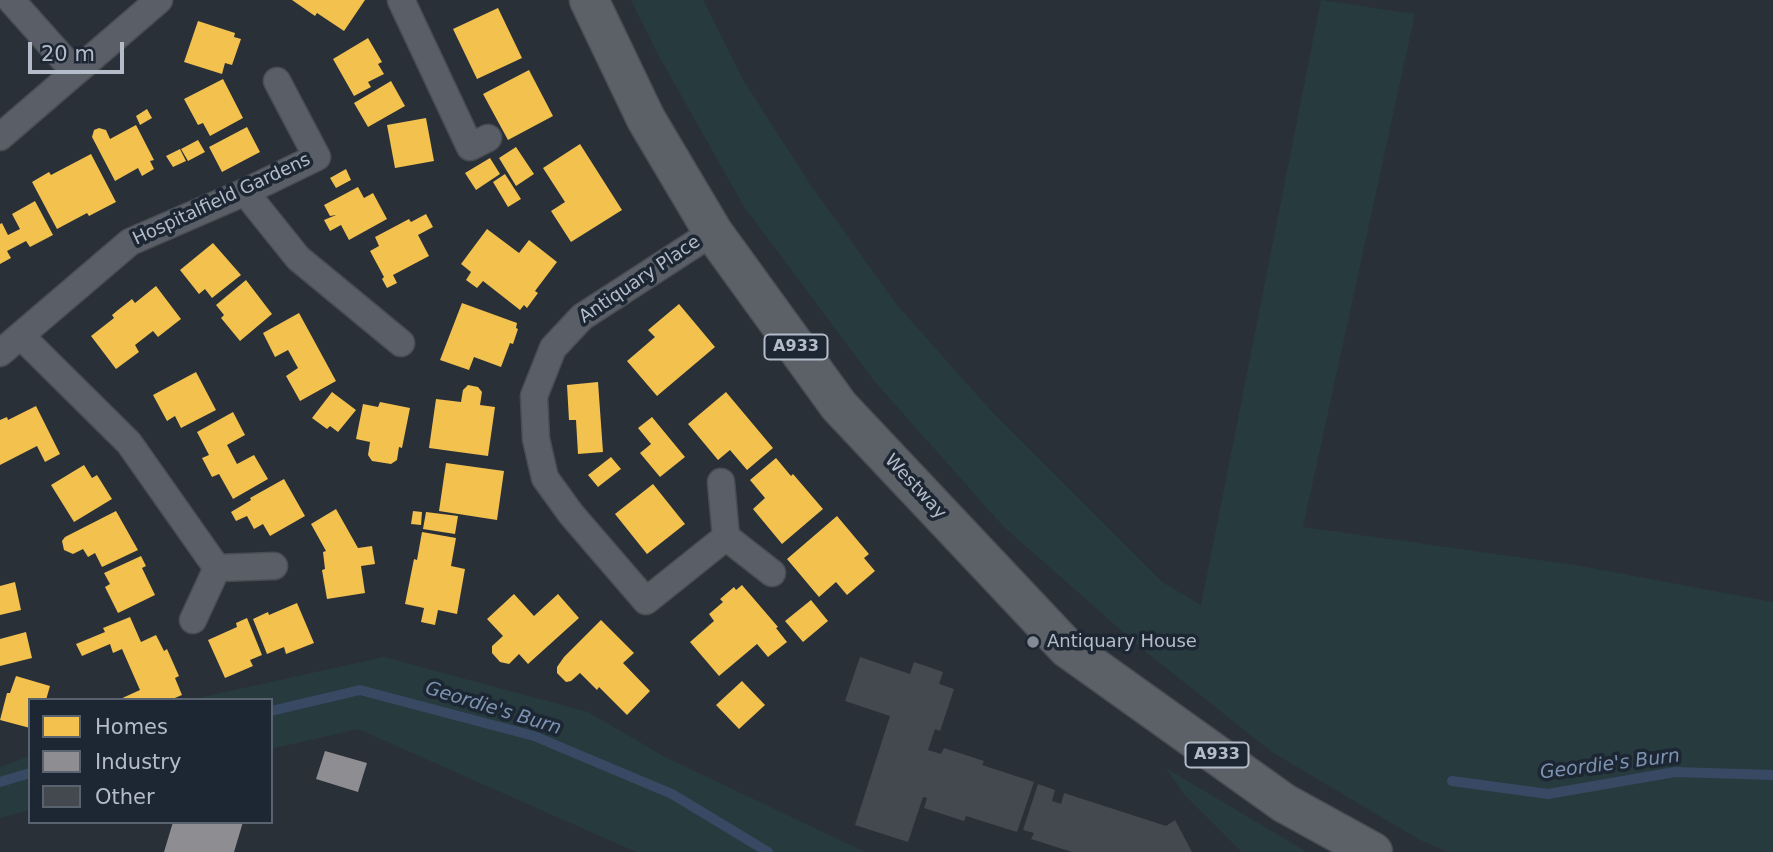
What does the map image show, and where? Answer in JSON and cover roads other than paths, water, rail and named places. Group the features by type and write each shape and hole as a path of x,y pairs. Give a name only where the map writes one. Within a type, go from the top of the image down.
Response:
{"main road":[{"name":"Westway","path":"589,0 646,119 713,232 839,406 1067,648 1284,803 1373,852"}],"street":[{"path":"11,0 75,72"},
{"path":"0,137 159,0"},
{"path":"401,0 470,147 488,138"},
{"name":"Hospitalfield Gardens","path":"0,353 130,243 317,157 278,81"},
{"path":"245,192 298,258 401,343"},
{"name":"Antiquary Place","path":"713,232 582,317 553,348 534,396 536,439 545,478 571,514 646,601 726,537"},
{"path":"21,336 129,443 217,568"},
{"path":"721,482 726,537 772,573"},
{"path":"217,568 274,566"},
{"path":"193,620 217,568"}],"waterway":[{"name":"Geordie's Burn","path":"273,711 360,690 534,736 672,794 768,852"},
{"name":"Geordie's Burn","path":"1452,781 1548,794 1675,772 1773,775"},
{"name":"Geordie's Burn","path":"0,782 28,774"}],"place":[{"name":"Antiquary House","path":"1033,642"}]}
